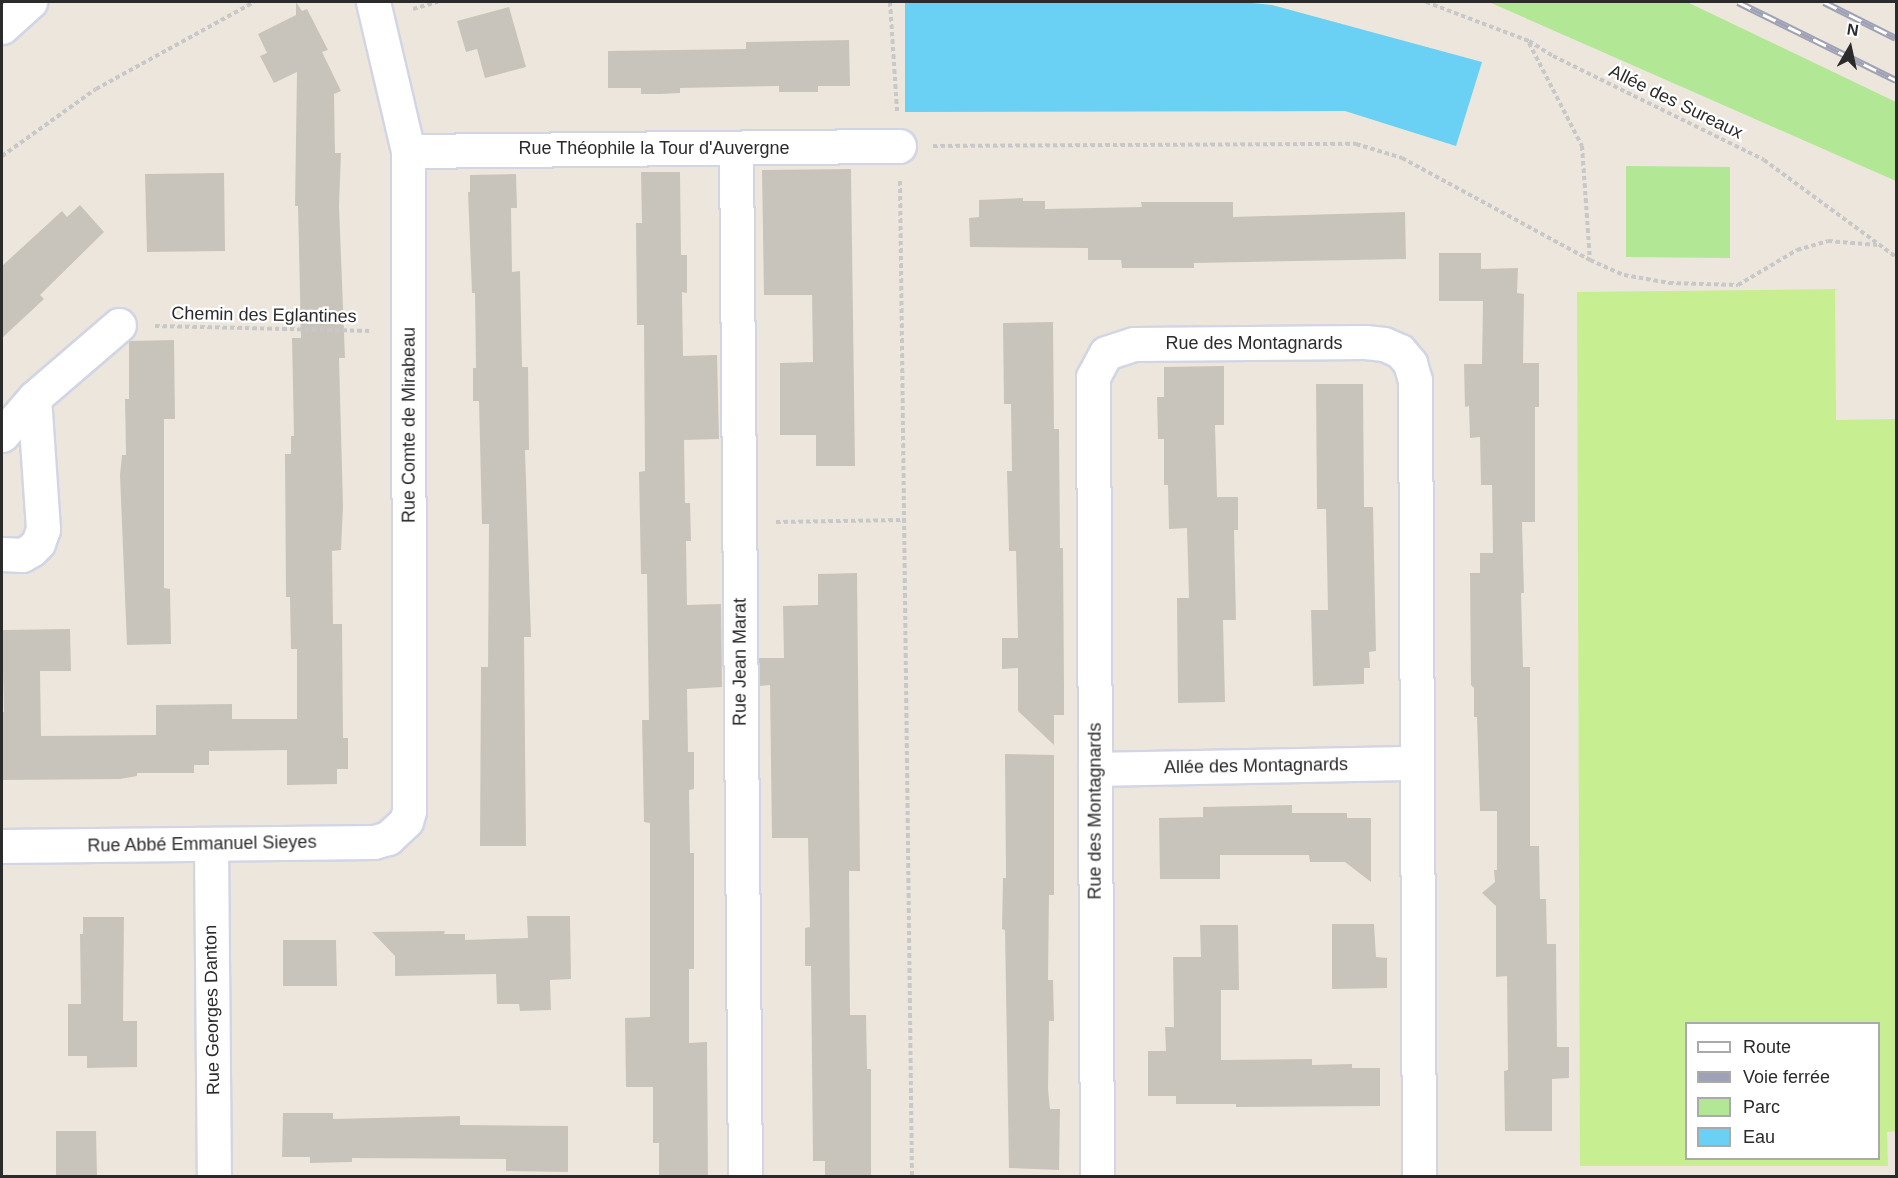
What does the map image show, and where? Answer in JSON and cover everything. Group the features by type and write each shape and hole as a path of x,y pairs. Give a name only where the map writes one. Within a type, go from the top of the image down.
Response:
{"street":[{"path":"2,27 30,2"},
{"name":"Rue Comte de Mirabeau","path":"376,11 408,150 409,811 399,830"},
{"name":"Rue Théophile la Tour d'Auvergne","path":"408,150 899,146"},
{"name":"Rue Jean Marat","path":"736,148 745,1176"},
{"path":"2,435 34,398 118,325"},
{"name":"Rue des Montagnards","path":"1097,1176 1093,377 1106,353 1134,344 1365,342 1384,344 1400,351 1410,363 1415,380 1419,1176"},
{"path":"2,554 22,555 31,550 38,543 43,528 34,398"},
{"name":"Allée des Montagnards","path":"1095,769 1417,763"},
{"name":"Rue Abbé Emmanuel Sieyes","path":"2,846 374,842 388,838 399,830"},
{"name":"Rue Georges Danton","path":"211,844 214,1176"}],"path":[{"path":"2,156 96,89 254,2"},
{"path":"890,2 899,146 912,1176"},
{"name":"Allée des Sureaux","path":"1426,2 1528,41 1553,56 1764,160 1896,257"},
{"path":"1528,41 1582,146 1590,260"},
{"path":"899,146 1356,144 1402,158 1590,260 1624,275 1658,281 1738,285 1797,250 1828,241 1878,245"},
{"name":"Chemin des Eglantines","path":"118,325 409,331"},
{"path":"739,522 904,520"}],"green space":[{"path":"1489,2 1687,2 1896,102 1896,181"},
{"path":"1626,166 1730,167 1730,258 1626,257"},
{"path":"1839,289 1835,290 1836,420 1896,419 1896,1131 1887,1132 1888,1166 1580,1166 1577,292"}],"water":[{"path":"905,2 1242,2 1272,5 1482,62 1456,146 1345,111 905,112"}],"building":[{"path":"296,2 302,11 307,9 328,50 322,52 341,91 334,94 335,153 341,153 339,206 345,358 339,358 343,506 341,550 332,551 333,624 342,624 343,738 348,738 348,769 337,769 337,784 287,785 287,750 209,751 209,765 194,765 194,773 137,773 137,776 120,779 2,780 2,712 4,712 2,630 70,629 71,671 40,671 41,736 156,735 156,705 232,704 232,719 297,719 297,649 291,649 290,597 286,597 285,454 291,454 291,436 294,436 292,338 301,338 298,206 295,206 297,72 274,83 260,56 267,53 258,34 296,15"},
{"path":"509,7 526,67 485,78 477,49 466,52 457,21"},
{"path":"849,40 850,86 818,86 818,92 779,92 779,86 680,88 680,93 660,94 641,94 641,88 608,88 608,51 746,49 746,42"},
{"path":"851,169 855,466 816,466 816,435 780,435 780,363 813,362 812,295 764,295 762,170"},
{"path":"641,172 680,172 681,255 687,255 687,293 682,292 683,356 717,355 719,439 684,440 685,503 690,503 691,541 686,541 687,605 721,604 722,687 687,689 688,752 694,752 694,789 689,790 690,853 694,853 694,969 689,969 689,1043 707,1042 708,1176 659,1176 659,1143 653,1143 653,1087 626,1087 625,1018 650,1017 650,823 644,822 642,720 649,720 647,574 641,574 639,472 645,471 644,325 637,325 636,223 642,223"},
{"path":"224,173 225,251 147,252 145,174"},
{"path":"516,174 517,208 511,208 512,272 520,271 522,367 528,367 529,450 525,450 531,637 524,637 526,846 480,846 481,667 488,667 489,524 482,524 479,401 473,401 473,368 476,368 475,293 472,293 468,192 470,192 470,175"},
{"path":"1023,198 1023,201 1045,201 1045,209 1142,207 1141,202 1233,202 1233,217 1405,212 1406,259 1194,263 1194,268 1122,268 1121,260 1088,260 1088,248 970,247 969,218 979,217 979,200"},
{"path":"80,205 104,232 40,295 44,299 2,338 2,266 62,211 67,217"},
{"path":"1439,253 1481,253 1481,269 1518,268 1517,293 1524,294 1523,363 1539,363 1539,407 1535,407 1535,522 1522,522 1524,593 1521,593 1523,667 1530,667 1530,846 1539,846 1540,899 1546,899 1547,944 1556,944 1557,1047 1569,1047 1569,1078 1552,1079 1552,1131 1505,1131 1504,1071 1508,1070 1507,976 1496,977 1496,906 1482,893 1495,882 1497,811 1480,811 1477,717 1474,717 1474,688 1471,685 1470,573 1480,573 1480,553 1493,553 1492,485 1481,485 1480,437 1470,438 1469,406 1465,407 1464,364 1482,364 1483,301 1439,301"},
{"path":"1053,322 1054,429 1059,429 1060,548 1063,548 1064,687 1064,715 1054,715 1054,745 1018,711 1018,668 1002,669 1002,638 1018,638 1016,551 1009,551 1007,471 1012,471 1011,404 1004,404 1003,323"},
{"path":"174,340 175,419 164,419 164,588 170,589 171,644 127,645 120,475 122,455 126,455 125,399 129,399 129,341"},
{"path":"1224,366 1224,425 1215,425 1217,497 1238,497 1238,530 1234,530 1236,620 1223,620 1225,702 1178,703 1177,598 1189,598 1187,528 1169,529 1168,485 1164,485 1164,439 1158,439 1157,397 1164,397 1164,367"},
{"path":"1316,384 1363,384 1364,507 1373,507 1376,651 1369,652 1370,668 1364,668 1364,684 1313,686 1311,610 1328,610 1326,509 1317,509"},
{"path":"857,573 860,871 849,871 850,1015 866,1015 867,1069 871,1069 871,1176 825,1176 825,1161 813,1161 811,966 805,966 805,928 810,927 808,838 772,838 770,685 759,686 759,658 784,658 783,606 818,605 818,574"},
{"path":"1005,754 1054,755 1054,895 1049,895 1048,980 1053,980 1054,1021 1049,1021 1048,1089 1050,1109 1060,1109 1059,1170 1009,1168 1005,930 1002,929 1003,878 1006,878"},
{"path":"1292,805 1292,813 1347,813 1347,818 1371,818 1371,882 1345,862 1310,862 1309,855 1220,855 1220,879 1160,879 1159,818 1203,817 1203,807"},
{"path":"527,916 570,916 571,979 550,980 551,1010 520,1011 519,1004 497,1004 496,974 395,976 395,956 372,932 445,931 444,934 465,934 465,940 528,938"},
{"path":"83,917 124,917 123,1021 137,1021 137,1067 87,1068 87,1056 68,1056 68,1004 81,1004 80,934 83,934"},
{"path":"1332,924 1374,924 1376,957 1387,958 1387,988 1332,989"},
{"path":"1200,925 1238,925 1239,990 1221,990 1221,1060 1312,1059 1312,1065 1352,1064 1352,1068 1380,1068 1380,1106 1236,1107 1236,1104 1176,1104 1176,1096 1148,1096 1148,1051 1166,1051 1165,1027 1174,1027 1173,957 1201,957"},
{"path":"283,940 336,940 337,986 283,986"},
{"path":"283,1113 333,1113 333,1119 460,1116 460,1125 568,1126 568,1172 506,1171 506,1159 352,1158 352,1162 310,1163 310,1157 282,1157"},
{"path":"56,1131 96,1131 97,1176 56,1176"}],"railway":[{"path":"1738,2 1896,80"},
{"path":"1824,2 1896,38"}]}
